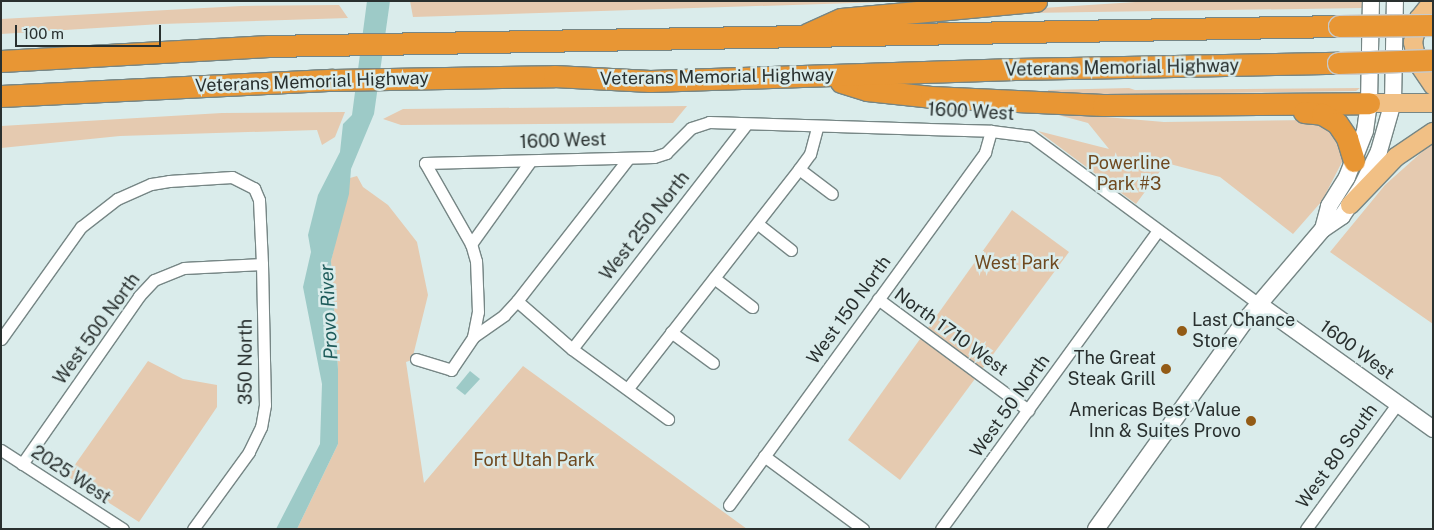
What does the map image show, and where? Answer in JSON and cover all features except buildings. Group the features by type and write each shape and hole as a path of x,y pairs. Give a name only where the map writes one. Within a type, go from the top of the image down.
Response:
{"highway":[{"path":"796,38 841,19 1036,1"},
{"name":"Veterans Memorial Highway","path":"1,61 415,43 796,38 1433,24"},
{"name":"Veterans Memorial Highway","path":"1,96 333,80 554,76 650,81 821,77 1023,69 1433,60"},
{"path":"821,77 867,90 931,97 1120,105 1369,103"},
{"path":"1280,105 1292,111 1322,114 1337,123 1347,138 1354,161"}],"main road":[{"path":"1323,229 1329,206 1354,161 1365,131 1369,103 1371,1"},
{"path":"1096,529 1248,316 1260,305 1323,229 1342,216 1372,167 1393,102 1396,1"},
{"path":"1433,1 1419,18 1413,42 1417,62 1433,86"},
{"path":"1369,103 1433,103"},
{"path":"1350,205 1396,157 1433,132"},
{"name":"1600 West","path":"1260,305 1433,429"}],"street":[{"name":"1600 West","path":"471,244 425,163 530,163 661,156 699,123 991,131 1031,136 1260,305"},
{"name":"West 250 North","path":"572,349 746,125"},
{"path":"628,388 758,224 810,154 817,127"},
{"name":"West 150 North","path":"729,505 985,152 991,131"},
{"path":"416,359 451,370 473,337 504,315 517,301 628,159"},
{"path":"473,337 478,312 478,283 471,244 530,163"},
{"path":"799,169 832,194"},
{"name":"350 North","path":"1,339 81,227 117,198 151,184 232,177 254,188 258,200 262,264 265,390 261,427 249,452 193,529"},
{"path":"758,224 791,250"},
{"name":"West 50 North","path":"941,529 1158,230"},
{"name":"West 500 North","path":"22,464 139,296 154,280 184,268 262,264"},
{"path":"714,278 752,307"},
{"name":"North 1710 West","path":"878,300 1028,410"},
{"path":"517,301 572,349 668,419"},
{"path":"671,332 713,363"},
{"name":"West 80 South","path":"1308,528 1397,404"},
{"name":"2025 West","path":"1,450 123,529"},
{"path":"764,456 863,529"}],"green space":[{"path":"410,1 856,2 916,1 413,17"},
{"path":"1151,1 1363,1 1363,8 1027,13 1027,9"},
{"path":"339,5 348,18 161,24 1,34 1,19 241,6"},
{"path":"1129,88 1135,90 1360,88 1356,91 1081,95 1048,93 1048,90"},
{"path":"687,106 673,123 401,125 383,119 403,109"},
{"path":"345,112 335,137 322,145 317,130 120,136 1,148 1,126 222,113"},
{"name":"Powerline Park #3","path":"1047,112 1164,122 1311,120 1329,126 1343,151 1342,162 1322,201 1293,234 1220,177 1166,163 1136,204 1038,131 1109,149 1088,123"},
{"path":"1433,140 1433,324 1330,252 1385,185 1423,151 1422,146"},
{"name":"Fort Utah Park","path":"357,176 363,187 388,205 417,242 428,295 412,360 406,362 424,483 523,366 747,529 297,529 338,444 338,369 331,261 350,178"},
{"name":"West Park","path":"1012,210 1069,252 900,480 848,440"},
{"path":"148,361 183,379 217,385 217,407 139,522 67,476"}],"water":[{"name":"Provo River","path":"367,1 390,1 374,114 351,169 349,194 331,261 338,369 338,444 297,529 276,529 320,444 322,384 303,287 311,252 308,235 318,195 340,152 343,124 352,115"},
{"path":"470,371 480,379 465,395 456,388"}],"place":[{"name":"Last Chance Store","path":"1182,331"},
{"name":"The Great Steak Grill","path":"1166,369"},
{"name":"Americas Best Value Inn & Suites Provo","path":"1251,421"}]}
